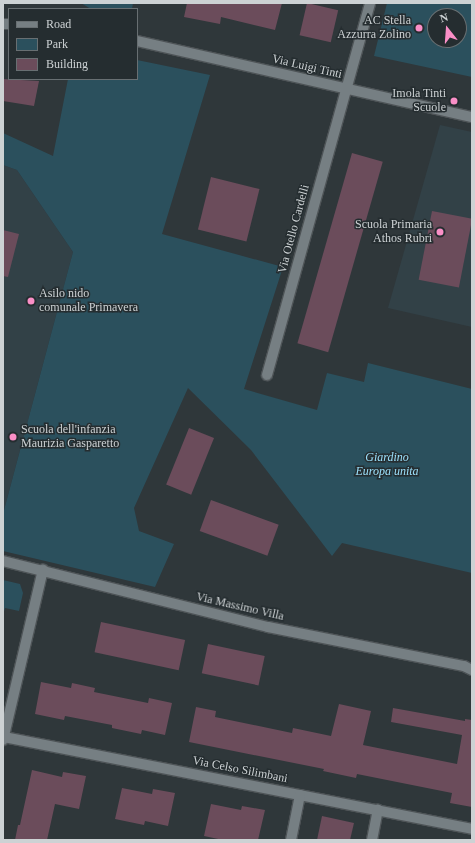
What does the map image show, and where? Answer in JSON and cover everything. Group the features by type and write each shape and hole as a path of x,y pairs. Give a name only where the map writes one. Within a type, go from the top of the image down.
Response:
{"street":[{"name":"Via Otello Cardelli","path":"267,375 370,3"},
{"name":"Via Luigi Tinti","path":"138,41 472,117"},
{"name":"Via Massimo Villa","path":"3,561 268,627 464,666 472,670"},
{"path":"3,738 43,570"},
{"name":"Via Celso Silimbani","path":"3,738 472,829"},
{"path":"291,840 300,795"},
{"path":"372,840 378,810"}],"shaded area":[{"name":"Scuola Primaria Athos Rubri","path":"440,125 472,132 472,327 388,308"},
{"name":"Asilo nido comunale Primavera","path":"3,165 17,170 73,252 3,514"}],"green space":[{"path":"81,3 133,3 132,8 89,8"},
{"path":"387,3 472,3 472,77 374,56"},
{"name":"Giardino Europa unita","path":"138,60 210,75 162,234 283,267 244,389 317,410 327,373 364,382 368,363 472,389 472,573 342,543 332,556 251,450 188,388 134,508 139,531 174,544 155,587 3,551 3,514 73,252 17,170 3,165 3,133 53,156 68,80 138,80"},
{"path":"3,580 20,584 23,593 19,611 5,608 3,615"}],"building":[{"path":"187,3 282,3 275,30 221,17 220,24 184,17"},
{"path":"307,3 338,10 331,42 300,35"},
{"path":"3,79 39,81 34,106 3,101"},
{"path":"352,153 383,162 328,352 297,343"},
{"path":"211,177 260,189 246,241 198,229"},
{"path":"432,211 472,219 459,288 419,280"},
{"path":"3,230 19,234 8,277 3,276"},
{"path":"189,428 214,438 191,495 166,485"},
{"path":"211,500 279,525 267,556 200,531"},
{"path":"101,622 185,640 179,670 95,652"},
{"path":"208,644 265,656 258,685 202,673"},
{"path":"41,682 71,688 72,683 95,688 94,692 148,703 149,698 172,703 165,735 142,730 141,734 112,728 112,725 65,716 64,720 35,714"},
{"path":"339,704 371,711 363,745 457,764 462,735 391,722 393,708 465,721 465,719 472,720 472,807 450,803 452,793 357,774 356,778 323,771 324,769 189,742 196,707 216,711 215,717 292,733 293,728 331,736"},
{"path":"32,770 62,777 63,772 86,776 79,809 55,804 47,840 15,840 18,825 20,825"},
{"path":"122,788 152,794 153,789 175,793 168,826 145,821 144,825 115,819"},
{"path":"211,804 241,810 242,806 265,810 258,840 223,840 204,836"},
{"path":"322,816 354,823 350,840 317,840"}],"place":[{"name":"AC Stella Azzurra Zolino","path":"419,28"},
{"name":"Imola Tinti Scuole","path":"454,101"},
{"name":"Scuola Primaria Athos Rubri","path":"440,232"},
{"name":"Asilo nido comunale Primavera","path":"31,301"},
{"name":"Scuola dell'infanzia Maurizia Gasparetto","path":"13,437"}]}
